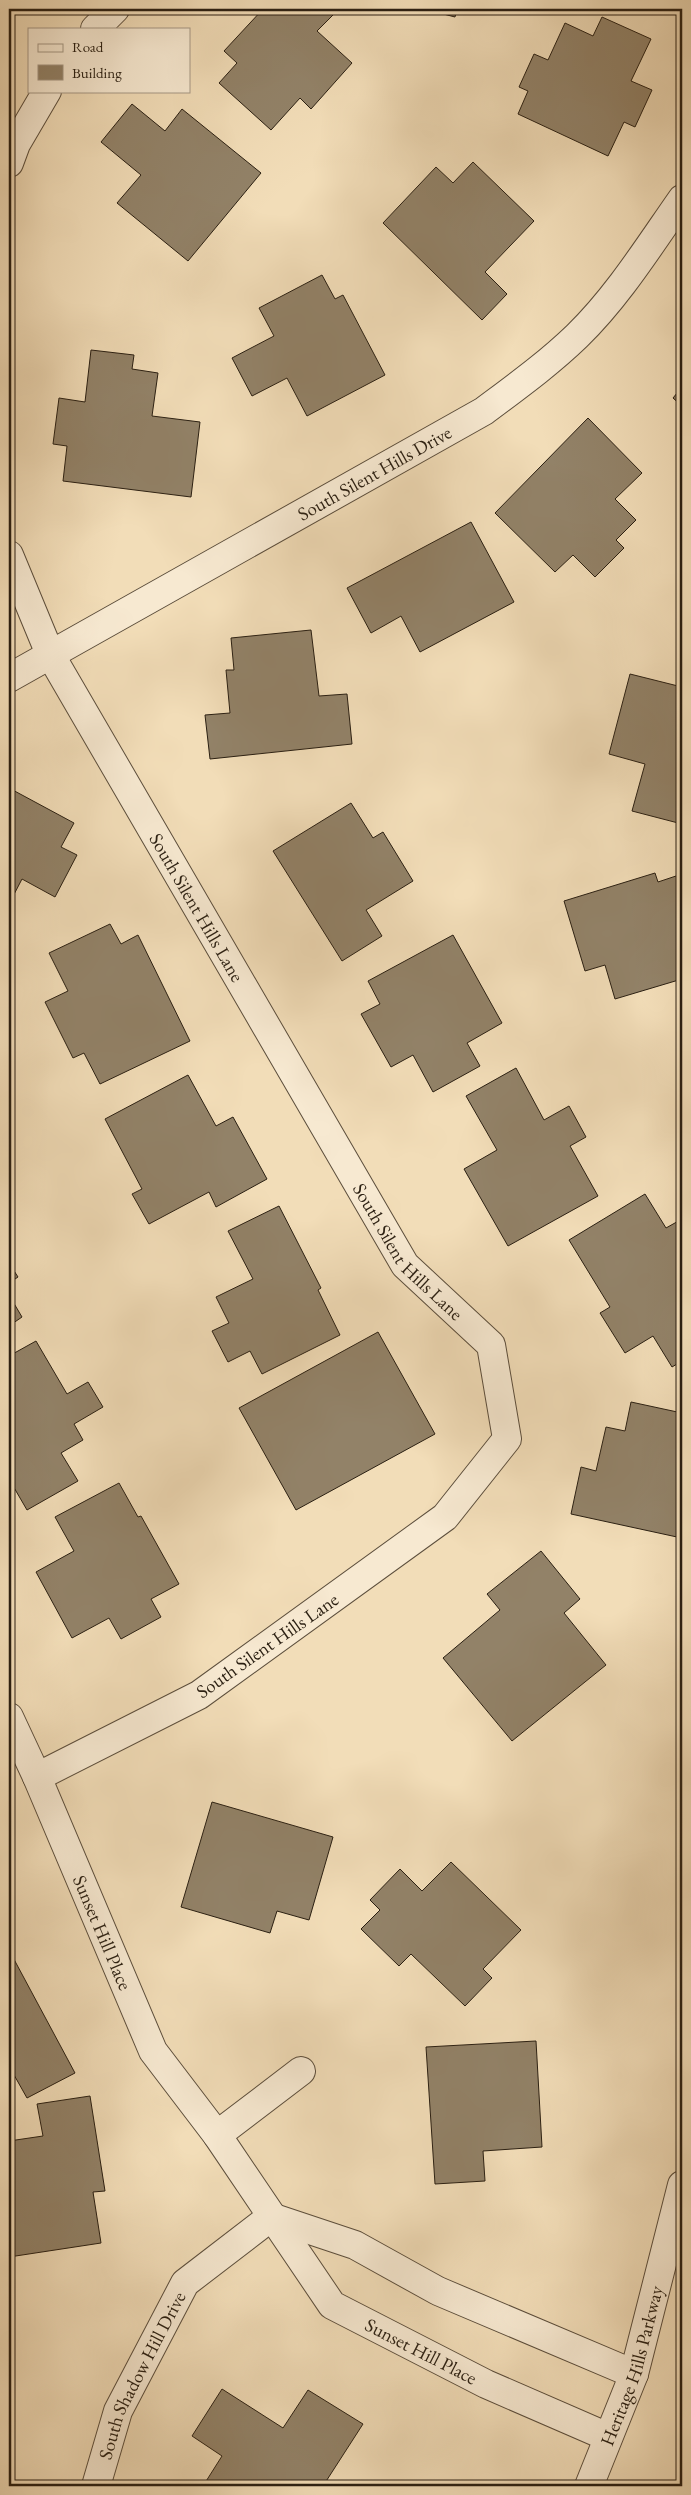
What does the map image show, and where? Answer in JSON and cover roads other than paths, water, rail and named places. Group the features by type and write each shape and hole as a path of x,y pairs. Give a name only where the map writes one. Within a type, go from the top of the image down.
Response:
{"street":[{"path":"96,28 115,9"},
{"path":"9,163 16,144 46,92"},
{"name":"South Silent Hills Drive","path":"9,678 484,411 531,376 577,336 622,286 682,199"},
{"name":"South Silent Hills Lane","path":"9,555 50,654 405,1264 491,1345 507,1439 445,1518 199,1696 37,1776"},
{"name":"Sunset Hill Place","path":"9,1717 37,1776 153,2051 216,2136 332,2305 486,2384 608,2437"},
{"path":"216,2136 301,2071"},
{"name":"Heritage Hills Parkway","path":"589,2486 634,2374 682,2185"},
{"path":"271,2218 355,2245 438,2291 634,2374"},
{"name":"South Shadow Hill Drive","path":"96,2486 118,2411 185,2283 271,2218"}]}
